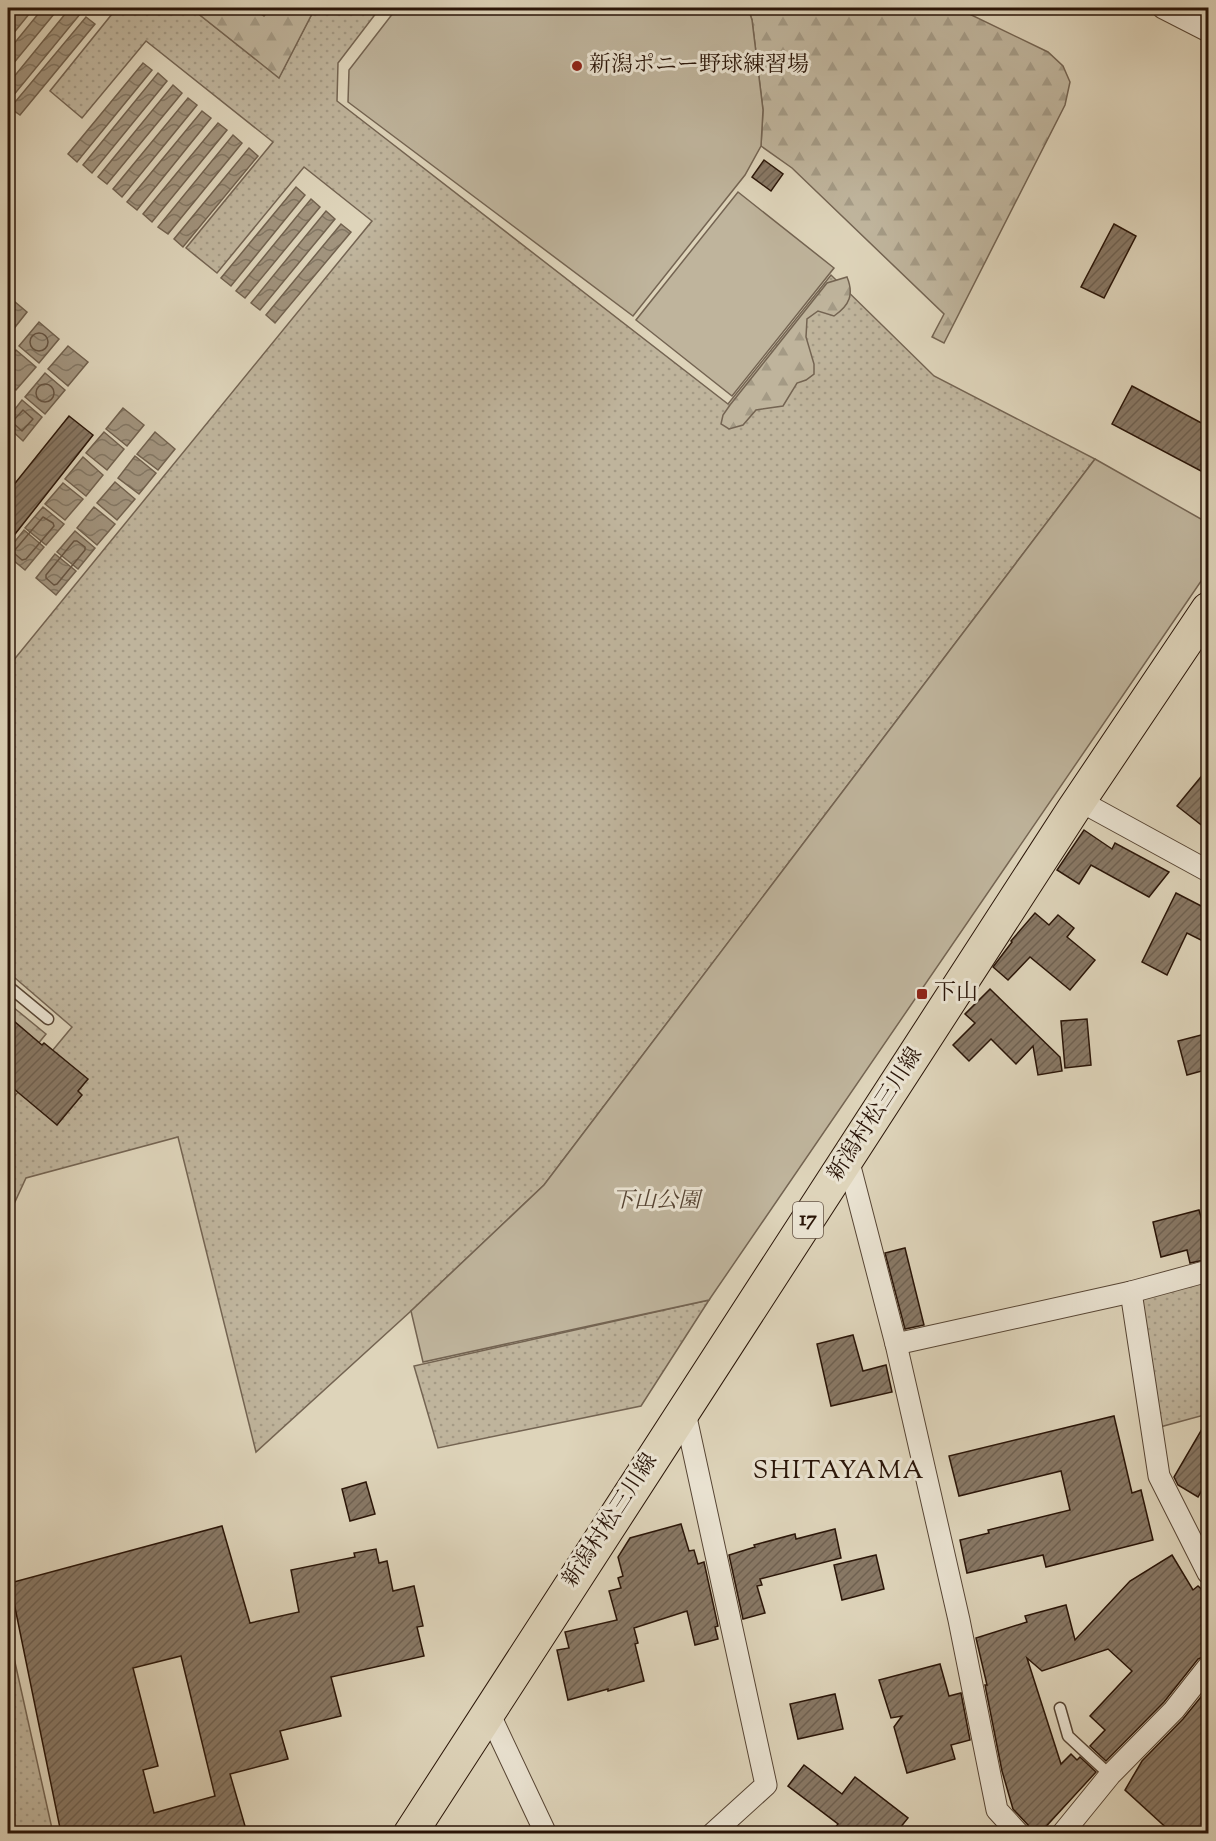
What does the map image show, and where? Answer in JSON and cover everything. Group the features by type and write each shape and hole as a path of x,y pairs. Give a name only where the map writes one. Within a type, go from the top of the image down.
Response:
{"main road":[{"name":"新潟村松三川線","path":"410,1833 1080,801 1209,609"}],"street":[{"path":"1163,8 1209,31"},
{"path":"1080,801 1209,871"},
{"path":"848,1159 896,1344 959,1620 997,1810 1019,1833"},
{"path":"896,1344 1131,1292 1209,1271"},
{"path":"1131,1292 1159,1476 1209,1573"},
{"path":"684,1408 766,1785 712,1833"},
{"path":"1062,1833 1110,1775 1174,1710 1209,1667"},
{"path":"488,1711 546,1833"}],"lane":[{"path":"8,986 48,1018"},
{"path":"1060,1708 1068,1736 1110,1775"}],"green space":[{"path":"105,8 191,8 279,77 315,8 380,8 338,63 337,101 728,404 831,275 934,376 1095,459 544,1185 411,1311 256,1452 178,1137 26,1178 8,1217 8,1104 72,1027 8,972 8,667 372,221 304,167 217,273 186,248 273,142 146,41 82,118 50,91 112,14"},
{"path":"191,8 253,8 264,16 271,8 315,8 279,78"},
{"path":"397,8 748,8 752,20 763,110 761,146 745,175 633,316 348,102 349,70"},
{"path":"748,8 957,8 1048,52 1063,66 1070,82 1065,105 944,343 932,337 944,314 792,168 761,146 763,110 752,20"},
{"path":"738,192 834,268 732,396 636,320"},
{"path":"847,277 850,294 844,308 834,316 818,311 807,319 806,337 814,364 814,374 797,383 783,406 756,410 743,425 729,429 721,424 723,415 730,405 827,283"},
{"name":"下山公園","path":"1095,459 1208,523 1208,571 709,1300 423,1362 411,1311 544,1185"},
{"path":"8,1003 46,1034 8,1080"},
{"path":"1208,1278 1208,1414 1160,1427 1138,1296"},
{"path":"709,1300 641,1406 438,1448 414,1366"},
{"path":"8,1631 53,1833 8,1833"}],"water":[{"path":"19,8 34,8 8,40 8,21"},
{"path":"43,8 59,8 8,70 8,51"},
{"path":"70,8 81,13 8,102 8,84"},
{"path":"86,17 95,24 20,115 10,108"},
{"path":"143,63 152,70 77,162 68,154"},
{"path":"158,73 167,81 92,173 83,165"},
{"path":"173,85 182,93 107,184 98,177"},
{"path":"188,98 197,105 122,197 113,189"},
{"path":"202,111 211,118 137,210 127,202"},
{"path":"218,123 227,130 152,222 143,214"},
{"path":"233,135 242,143 168,234 158,227"},
{"path":"249,148 258,156 183,247 174,239"},
{"path":"296,187 305,195 231,286 221,278"},
{"path":"311,199 320,207 245,298 236,291"},
{"path":"326,211 335,219 260,310 251,303"},
{"path":"341,224 351,232 275,323 266,315"},
{"path":"8,296 27,312 8,336"},
{"path":"39,322 59,339 39,363 19,346"},
{"path":"68,346 88,362 68,386 48,369"},
{"path":"16,350 36,367 16,390 8,383 8,360"},
{"path":"45,373 65,390 45,414 25,397"},
{"path":"22,400 42,417 23,441 8,427 8,418"},
{"path":"123,408 144,425 127,446 106,429"},
{"path":"104,432 124,449 107,470 86,453"},
{"path":"155,432 175,449 158,470 137,454"},
{"path":"135,456 156,473 139,494 118,478"},
{"path":"83,457 103,475 86,496 65,479"},
{"path":"115,482 135,499 117,520 97,503"},
{"path":"63,483 83,499 65,520 45,504"},
{"path":"43,507 64,524 46,545 25,528"},
{"path":"94,507 115,524 97,545 77,528"},
{"path":"24,530 44,547 25,570 8,556 8,550"},
{"path":"75,531 95,548 78,569 57,552"},
{"path":"55,554 76,571 56,595 36,578"}],"building":[{"path":"764,160 783,174 771,191 752,177"},
{"path":"1114,224 1136,236 1104,298 1081,287"},
{"path":"1132,386 1209,427 1209,456 1201,471 1112,424"},
{"path":"69,416 93,435 8,543 8,492"},
{"path":"1209,767 1209,831 1177,806"},
{"path":"1084,830 1112,849 1115,843 1169,872 1149,897 1091,865 1079,884 1057,870"},
{"path":"1176,893 1209,910 1209,944 1187,933 1167,975 1142,962"},
{"path":"1035,913 1049,925 1058,915 1074,928 1067,937 1095,960 1070,990 1030,957 1008,980 993,967"},
{"path":"990,989 1060,1057 1062,1071 1038,1075 1033,1046 1016,1064 991,1039 969,1061 953,1045 975,1023 965,1014"},
{"path":"8,1016 88,1079 78,1091 82,1095 57,1125 8,1084"},
{"path":"1087,1019 1091,1065 1065,1068 1061,1021"},
{"path":"1209,1033 1209,1069 1187,1075 1178,1041"},
{"path":"1199,1210 1209,1245 1209,1259 1190,1263 1187,1250 1161,1257 1153,1222"},
{"path":"905,1248 924,1325 905,1329 885,1253"},
{"path":"853,1335 863,1371 886,1365 892,1392 831,1406 817,1344"},
{"path":"1114,1416 1132,1493 1141,1490 1153,1540 1046,1567 1043,1555 967,1573 960,1540 989,1533 988,1530 1070,1510 1061,1471 959,1496 949,1456"},
{"path":"1209,1417 1209,1478 1198,1497 1178,1485 1174,1477"},
{"path":"366,1482 375,1514 350,1521 342,1489"},
{"path":"681,1524 689,1551 694,1550 698,1564 704,1562 718,1626 715,1627 718,1639 695,1645 687,1611 634,1628 638,1643 635,1644 644,1681 568,1700 557,1650 569,1648 565,1632 617,1620 609,1591 621,1588 618,1578 623,1576 618,1557 630,1538"},
{"path":"222,1526 250,1623 299,1612 291,1570 355,1557 354,1553 376,1549 379,1563 387,1561 393,1591 414,1586 423,1626 417,1627 424,1656 331,1677 341,1716 280,1731 288,1759 230,1774 247,1833 61,1833 10,1583","holes":["181,1656 215,1796 154,1813 143,1770 158,1766 133,1668"]},
{"path":"835,1529 841,1558 760,1579 762,1585 757,1586 765,1613 743,1619 729,1555 755,1547 754,1545 795,1534 796,1539"},
{"path":"876,1555 884,1589 842,1600 834,1565"},
{"path":"1172,1555 1193,1590 1198,1586 1209,1596 1209,1654 1198,1659 1164,1702 1106,1761 1090,1746 1105,1730 1090,1716 1132,1671 1108,1649 1042,1671 1027,1658 1061,1764 1071,1754 1077,1760 1080,1757 1096,1772 1040,1833 1031,1833 1028,1825 1013,1809 1002,1771 976,1638 1027,1622 1025,1616 1066,1605 1075,1640 1130,1581"},
{"path":"940,1664 949,1696 961,1693 970,1740 951,1745 955,1759 907,1773 894,1727 902,1716 891,1718 879,1680"},
{"path":"1209,1687 1209,1833 1172,1833 1125,1790 1142,1761 1183,1719"},
{"path":"835,1694 843,1729 798,1739 790,1704"},
{"path":"804,1765 842,1794 855,1777 908,1818 896,1833 831,1833 838,1824 788,1786"}],"place":[{"name":"新潟ポニー野球練習場","path":"577,66"},
{"name":"下山","path":"922,994"}],"district":[{"name":"SHITAYAMA","path":"839,1471"}]}
